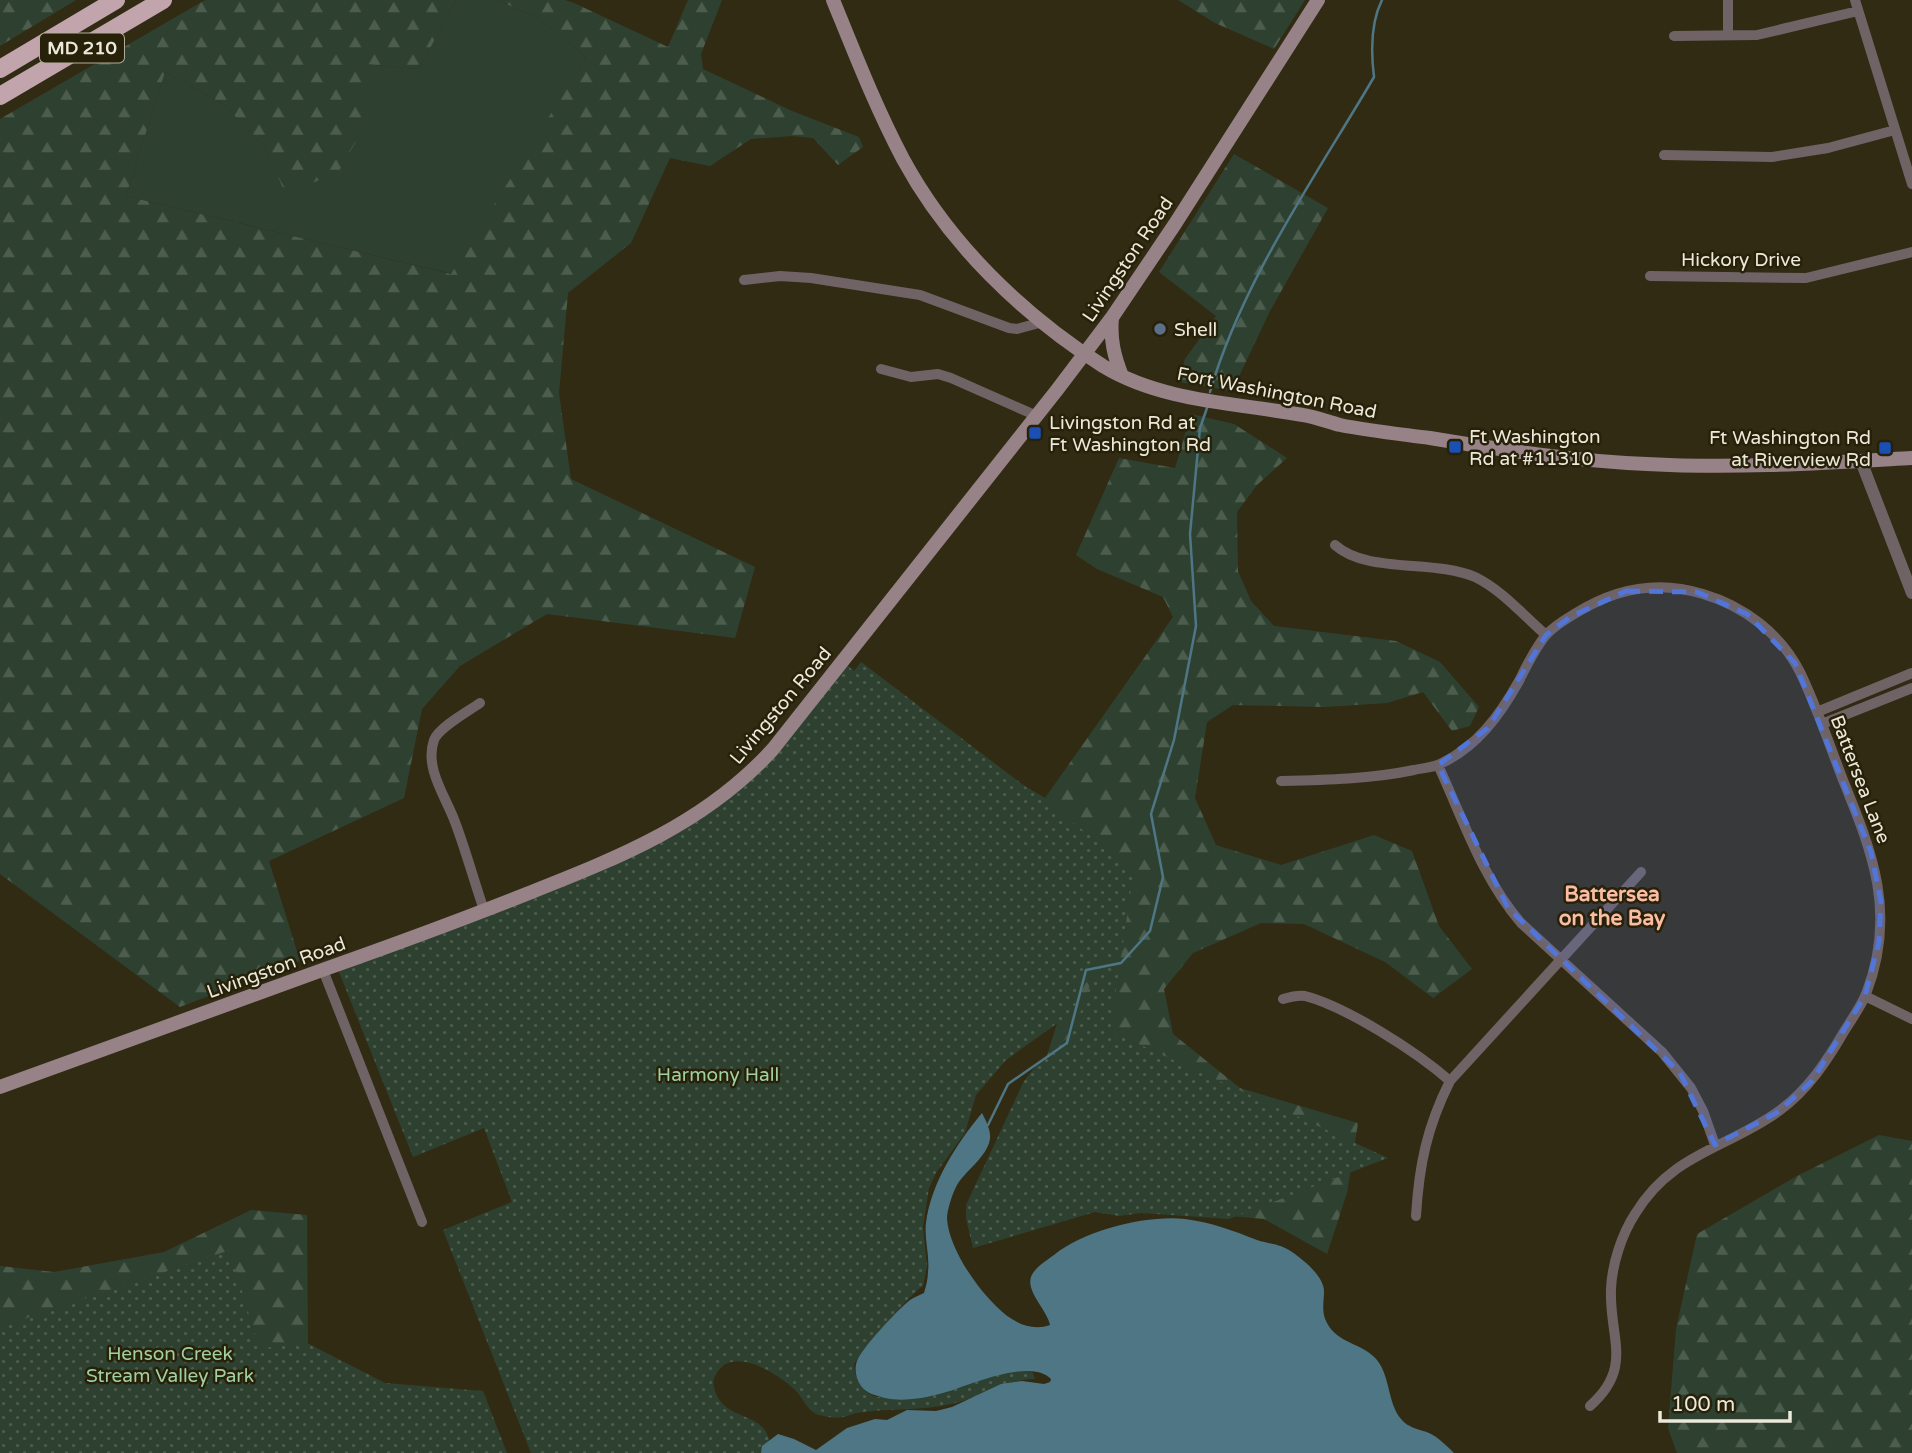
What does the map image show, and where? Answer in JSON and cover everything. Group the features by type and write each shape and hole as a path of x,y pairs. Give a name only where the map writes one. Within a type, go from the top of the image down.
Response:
{"highway":[{"name":"MD 210","path":"0,69 116,0"},
{"name":"MD 210","path":"0,96 163,0"}],"main road":[{"name":"Fort Washington Road","path":"833,0 876,104 903,159 930,203 973,257 1043,322 1122,376 1183,395 1302,415 1338,424 1546,456 1699,467 1912,458"},
{"name":"Livingston Road","path":"0,1087 484,911 587,869 659,836 707,808 744,779 773,749 1113,316 1182,214 1318,0"},
{"path":"1113,316 1111,334 1114,357 1122,376"}],"street":[{"path":"1728,0 1728,35"},
{"path":"1674,36 1757,35 1856,6 1912,184"},
{"path":"1664,155 1772,157 1828,148 1895,130"},
{"name":"Hickory Drive","path":"1650,276 1805,278 1912,252"},
{"path":"744,281 780,276 811,278 920,295 1009,328 1017,329 1043,322"},
{"path":"881,369 911,377 938,374 1037,416"},
{"path":"1861,461 1912,593"},
{"path":"1335,545 1343,552 1360,559 1436,568 1476,578 1499,593 1546,635"},
{"name":"Battersea Lane","path":"1282,781 1376,776 1438,765 1475,741 1488,728 1507,702 1546,635 1584,608 1614,593 1664,587 1697,592 1727,602 1773,635 1795,663 1862,826 1878,878 1881,902 1880,933 1865,996 1828,1060 1800,1093 1759,1124 1715,1145 1663,1178 1644,1200 1628,1227 1620,1248 1611,1288 1616,1342 1614,1376 1604,1394 1590,1406"},
{"path":"1817,712 1912,673"},
{"path":"1822,724 1912,688"},
{"path":"480,703 438,732 432,752 434,771 455,821 484,911"},
{"path":"1438,765 1483,867 1521,923 1647,1037 1680,1073 1697,1099 1715,1145"},
{"path":"1416,1216 1418,1182 1425,1145 1436,1109 1450,1081 1640,872"},
{"path":"323,970 422,1222"},
{"path":"1283,999 1304,996 1358,1020 1399,1044 1450,1081"},
{"path":"1865,996 1912,1019"}],"highlighted area":[{"path":"1626,591 1697,592 1747,614 1795,663 1871,852 1881,902 1879,942 1865,996 1812,1081 1778,1112 1715,1145 1680,1073 1508,908 1438,765 1488,728 1546,635 1570,617"}],"green space":[{"path":"0,0 76,0 0,46"},
{"path":"205,0 456,0 419,69 364,64 366,124 339,171 286,195 265,147 223,104 165,72 126,196 451,274 586,57 540,19 497,0 565,0 668,47 688,0 722,0 701,54 703,69 792,111 859,137 863,147 838,165 813,138 792,136 751,139 710,166 670,158 631,243 568,293 559,393 571,479 755,567 735,638 547,614 460,666 422,709 404,798 269,861 300,961 180,1007 0,874 0,119"},
{"path":"456,0 497,0 540,19 586,57 452,274 126,196 165,72 223,104 265,147 287,195 364,64 419,69"},
{"path":"1178,0 1305,0 1274,49 1215,23"},
{"path":"1234,154 1328,208 1270,311 1232,391 1179,382 1185,359 1216,316 1159,272"},
{"path":"1191,414 1234,424 1287,458 1257,485 1237,512 1238,571 1251,601 1274,626 1396,641 1440,662 1479,707 1470,726 1452,731 1423,692 1387,703 1325,707 1233,705 1207,722 1195,798 1216,845 1281,865 1374,835 1412,851 1439,926 1472,969 1433,998 1385,962 1304,924 1261,923 1193,953 1164,989 1173,1034 1240,1088 1358,1123 1347,1193 1327,1254 1264,1219 1155,1209 1032,1104 1059,1017 989,765 1045,798 1173,617 1163,597 1097,569 1076,555 1119,458 1175,468"},
{"name":"Harmony Hall","path":"861,662 1134,869 1121,957 1099,958 1084,968 1073,1012 1006,1060 976,1095 965,1133 936,1173 929,1188 923,1227 927,1266 923,1286 864,1349 854,1365 861,1386 878,1397 1031,1368 1035,1379 1005,1385 948,1405 864,1412 834,1418 813,1412 796,1391 768,1370 743,1362 732,1362 722,1366 715,1376 715,1391 729,1409 764,1429 769,1439 770,1453 531,1453 443,1230 512,1202 484,1128 413,1157 337,967 497,907 708,810 846,664 854,671"},
{"path":"1120,963 1110,1031 1388,1158 1229,1219 1141,1213 1119,1216 1095,1212 973,1248 966,1219 966,1205 1024,1081 1035,1067 1074,1031 1094,973"},
{"path":"1879,1135 1912,1141 1912,1453 1677,1453 1668,1428 1676,1329 1697,1234 1797,1176"},
{"path":"251,1210 307,1215 308,1350 0,1453 0,1266 54,1272 164,1252"},
{"name":"Henson Creek Stream Valley Park","path":"230,1250 259,1349 305,1342 385,1383 483,1391 507,1453 0,1453 0,1327"}],"water":[{"path":"982,1113 990,1132 988,1146 956,1187 947,1219 958,1254 972,1278 1008,1317 1028,1326 1050,1325 1031,1289 1031,1277 1044,1262 1082,1238 1116,1226 1152,1219 1185,1219 1222,1227 1284,1247 1307,1264 1321,1280 1324,1315 1332,1330 1377,1360 1397,1413 1404,1422 1432,1435 1454,1453 761,1453 762,1446 778,1434 816,1450 847,1428 875,1419 887,1420 907,1410 936,1411 952,1407 1001,1384 1022,1381 1044,1384 1050,1382 1051,1379 1041,1373 1014,1372 936,1395 899,1400 869,1393 861,1386 857,1377 856,1364 880,1329 905,1304 924,1293 928,1266 926,1223 933,1193 955,1150"}],"waterway":[{"path":"1210,392 1241,310 1261,270 1374,77 1373,38 1382,0"},
{"path":"988,1125 1008,1084 1067,1043 1086,970 1121,963 1150,931 1163,877 1151,814 1174,740 1196,626 1190,534 1200,428 1207,408"}],"place":[{"name":"Shell","path":"1160,329"},
{"name":"Livingston Rd at Ft Washington Rd","path":"1035,433"},
{"name":"Ft Washington Rd at #11310","path":"1455,447"},
{"name":"Ft Washington Rd at Riverview Rd","path":"1885,448"}],"district":[{"name":"Battersea on the Bay","path":"1612,906"}]}
